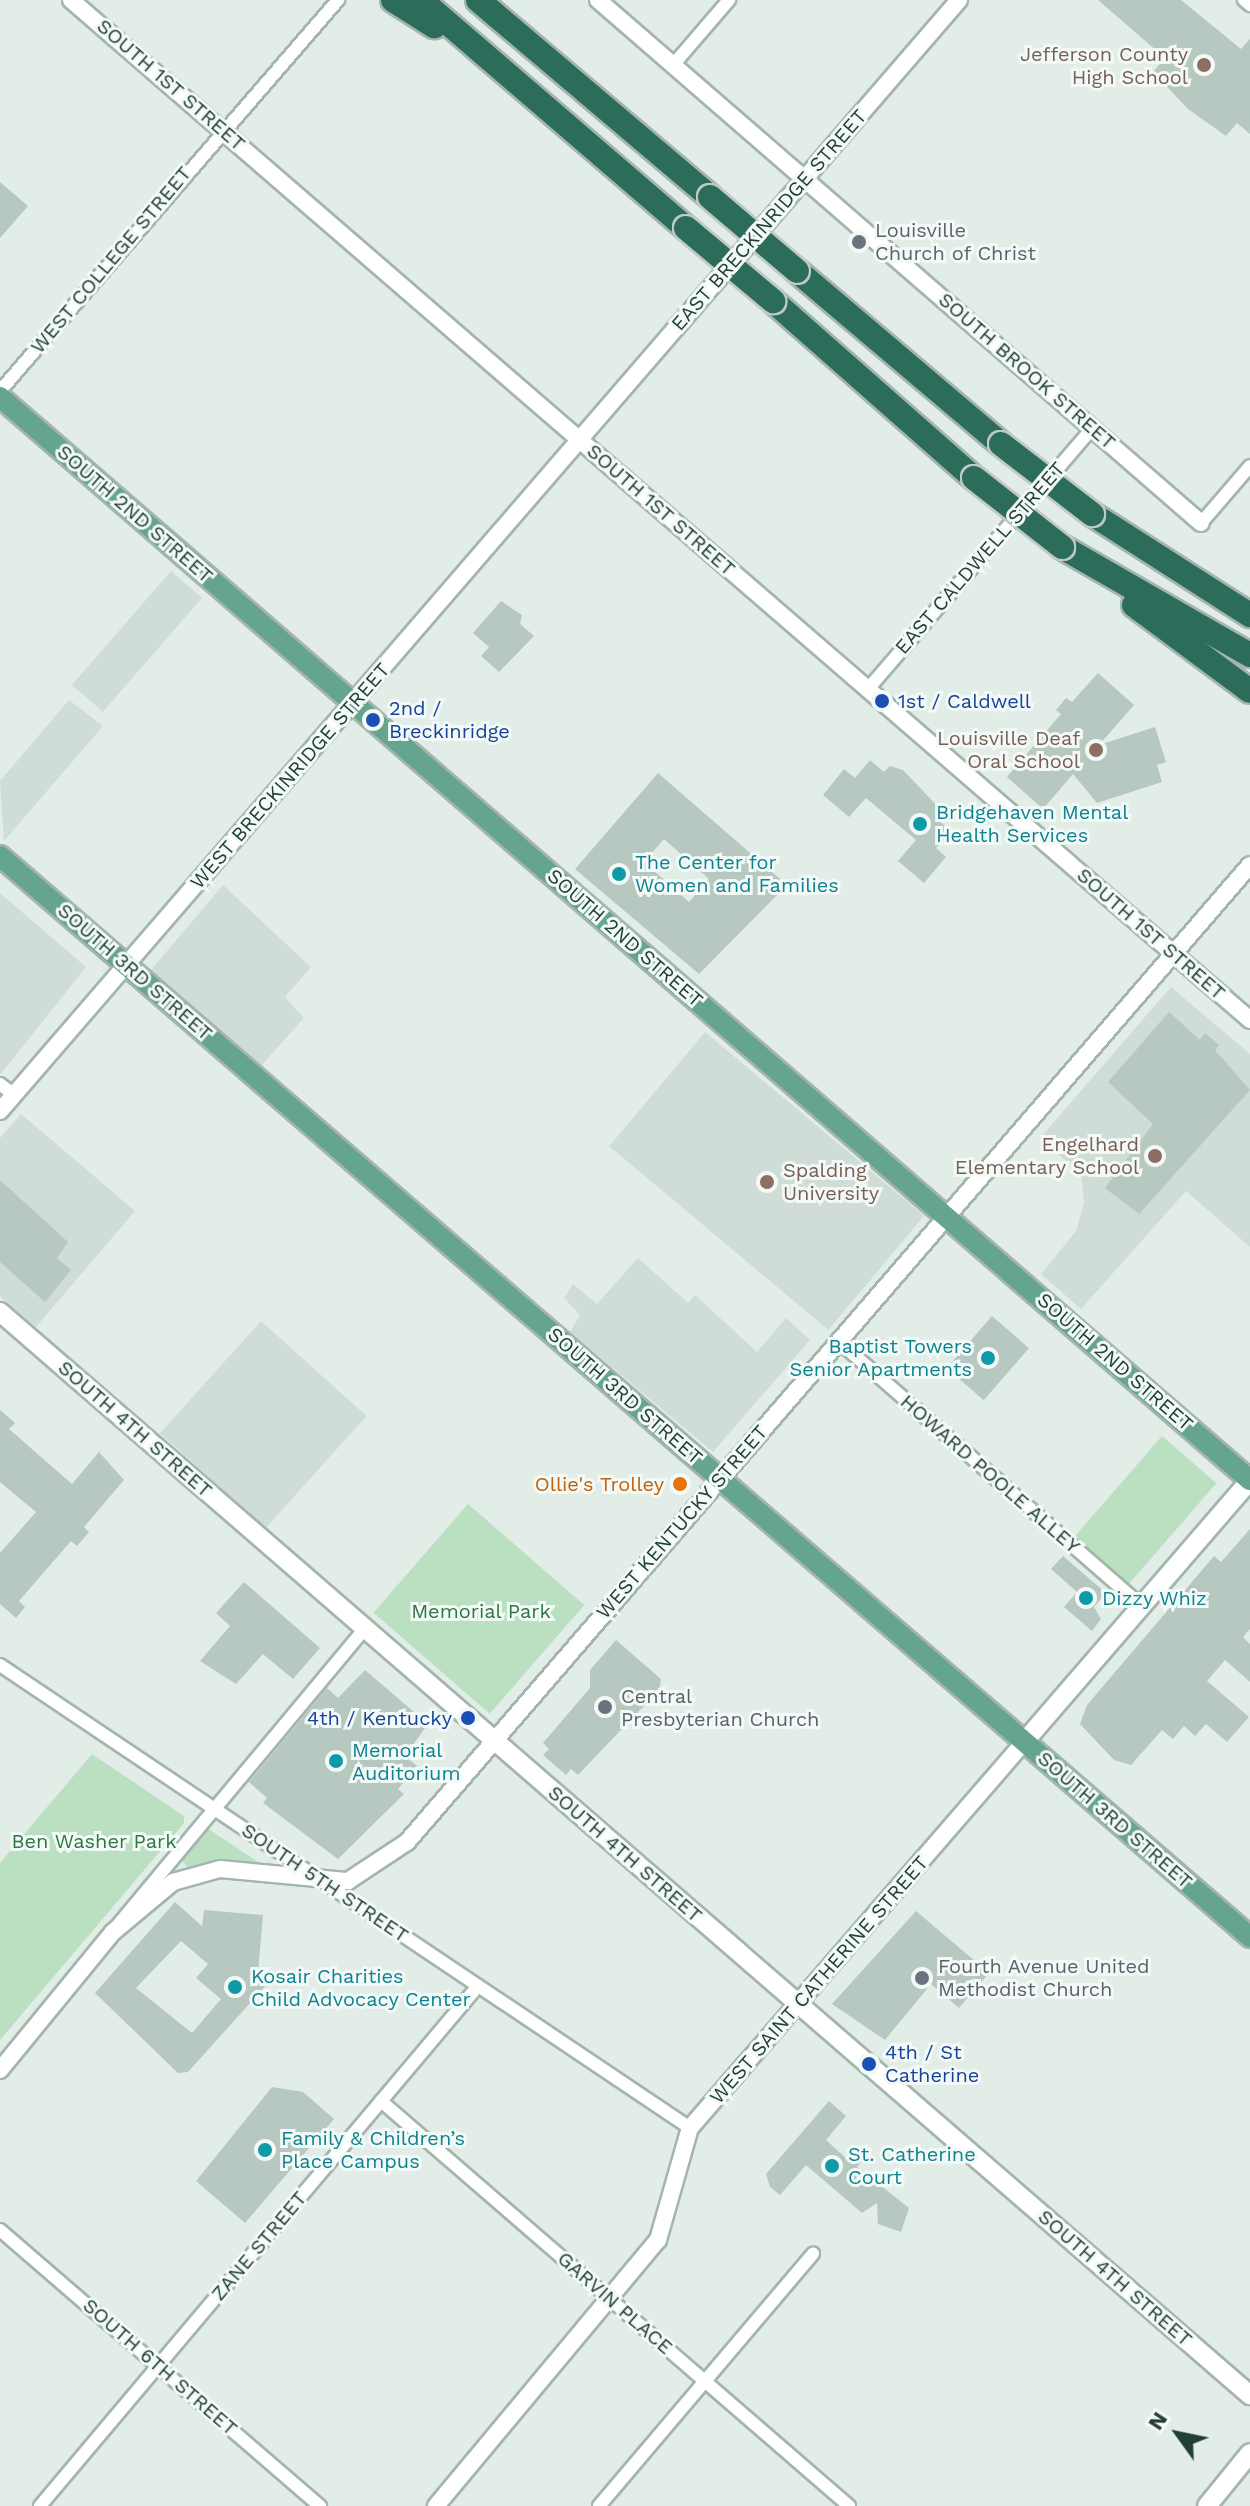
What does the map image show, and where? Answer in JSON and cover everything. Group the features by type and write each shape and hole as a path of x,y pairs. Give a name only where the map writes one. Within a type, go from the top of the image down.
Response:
{"highway":[{"path":"478,0 1001,444 1092,514 1240,610"},
{"path":"503,0 632,132"},
{"path":"406,2 507,73 974,478 1062,547 1208,648 1250,691"},
{"path":"1208,648 1250,655"}],"main road":[{"name":"SOUTH 2ND STREET","path":"0,397 1250,1480"},
{"name":"SOUTH 3RD STREET","path":"0,856 1250,1937"},
{"name":"SOUTH 4TH STREET","path":"0,1312 1250,2395"},
{"name":"WEST SAINT CATHERINE STREET","path":"1025,1741 1250,1480"},
{"path":"1207,2506 1250,2453"}],"street":[{"name":"SOUTH 1ST STREET","path":"71,0 1250,1020"},
{"name":"WEST COLLEGE STREET","path":"0,391 222,129 338,0"},
{"name":"SOUTH BROOK STREET","path":"598,0 1201,523"},
{"path":"673,65 729,0"},
{"name":"EAST BRECKINRIDGE STREET","path":"580,440 959,0"},
{"path":"1244,0 1250,5"},
{"name":"EAST CALDWELL STREET","path":"868,689 1093,427"},
{"name":"WEST BRECKINRIDGE STREET","path":"0,1111 580,440"},
{"path":"1201,523 1250,466"},
{"name":"WEST KENTUCKY STREET","path":"113,1932 160,1890 206,1870 348,1881 389,1858 1250,865"},
{"path":"0,1084 14,1095"},
{"name":"HOWARD POOLE ALLEY","path":"838,1341 1142,1606"},
{"name":"WEST KENTUCKY STREET","path":"0,2070 113,1932 210,1806 365,1628"},
{"name":"SOUTH 5TH STREET","path":"0,1665 690,2128"},
{"name":"WEST SAINT CATHERINE STREET","path":"436,2506 665,2229 690,2128 1025,1741"},
{"name":"ZANE STREET","path":"40,2506 478,1986"},
{"name":"GARVIN PLACE","path":"381,2101 849,2506"},
{"name":"SOUTH 6TH STREET","path":"0,2230 320,2506"},
{"path":"599,2506 813,2254"}],"shaded area":[{"path":"171,571 202,598 103,712 72,685"},
{"path":"69,700 103,726 4,841 0,781"},
{"path":"223,885 311,967 285,997 304,1018 260,1067 150,971"},
{"path":"0,893 86,967 0,1075"},
{"name":"Engelhard Elementary School","path":"1171,987 1250,1054 1250,1247 1186,1191 1081,1309 1041,1274 1076,1231 1084,1203 1081,1174 1040,1138"},
{"name":"Spalding University","path":"705,1032 924,1216 828,1330 609,1146"},
{"path":"21,1114 135,1211 36,1327 0,1296 0,1138"},
{"path":"638,1258 688,1303 695,1295 757,1352 786,1318 810,1340 713,1452 570,1332 580,1315 564,1298 573,1284 597,1304"},
{"path":"261,1321 367,1416 265,1528 160,1433"}],"green space":[{"path":"1162,1436 1216,1483 1128,1585 1073,1538"},
{"name":"Memorial Park","path":"468,1504 584,1605 490,1714 374,1613"},
{"name":"Ben Washer Park","path":"92,1754 184,1816 184,1823 0,2040 0,1863"},
{"path":"207,1828 258,1862 188,1868 180,1858"}],"building":[{"name":"Jefferson County High School","path":"1098,0 1181,0 1241,49 1250,39 1250,134 1237,123 1226,136 1188,109 1153,72 1165,58"},
{"path":"0,182 28,206 0,238"},
{"path":"501,601 522,615 520,624 534,636 499,672 481,656 489,647 473,633"},
{"name":"Louisville Deaf Oral School","path":"1098,673 1134,705 1099,745 1155,727 1166,762 1157,765 1162,782 1097,803 1073,774 1043,809 1007,777 1061,714 1056,710 1066,698 1072,702"},
{"name":"Bridgehaven Mental Health Services","path":"870,760 884,772 890,766 903,770 943,812 937,819 951,831 936,848 946,857 924,883 898,861 916,840 866,798 849,817 823,795 844,769 855,778"},
{"name":"The Center for Women and Families","path":"658,773 787,885 699,974 575,869","holes":["664,839 709,879 689,902 644,862"]},
{"name":"Engelhard Elementary School","path":"1169,1012 1200,1040 1205,1033 1219,1045 1215,1050 1250,1090 1139,1214 1105,1188 1153,1124 1108,1082"},
{"path":"0,1180 68,1242 57,1258 71,1270 45,1302 0,1262"},
{"name":"Baptist Towers Senior Apartments","path":"992,1316 1029,1348 984,1400 947,1368"},
{"path":"0,1410 15,1423 9,1429 72,1484 99,1452 124,1480 84,1527 89,1532 77,1546 71,1541 19,1601 25,1607 16,1618 0,1604 0,1553 36,1512 0,1482"},
{"path":"1250,1529 1250,1629 1243,1637 1250,1644 1250,1682 1225,1660 1207,1681 1249,1717 1227,1742 1206,1724 1195,1736 1184,1726 1173,1739 1162,1730 1131,1765 1114,1760 1080,1724 1087,1705 1214,1556 1221,1562"},
{"name":"Dizzy Whiz","path":"1063,1556 1106,1593 1094,1607 1101,1619 1092,1631 1064,1607 1077,1592 1051,1569"},
{"path":"244,1582 320,1648 293,1679 263,1654 236,1684 200,1661 230,1626 216,1613"},
{"name":"Central Presbyterian Church","path":"616,1640 661,1679 659,1690 578,1775 571,1769 566,1775 543,1755 549,1749 543,1743 590,1688 590,1670"},
{"name":"Memorial Auditorium","path":"365,1670 428,1724 405,1756 417,1766 398,1789 404,1794 338,1859 263,1803 267,1798 249,1782 327,1688 338,1698"},
{"name":"Kosair Charities Child Advocacy Center","path":"175,1902 202,1926 204,1910 263,1915 258,1972 269,1982 188,2072 178,2073 95,1993","holes":["181,1941 208,1964 196,1978 221,1999 192,2033 136,1988"]},
{"name":"Fourth Avenue United Methodist Church","path":"916,1911 989,1973 959,2008 931,1984 885,2040 832,2004"},
{"name":"Family & Children’s Place Campus","path":"272,2087 303,2092 334,2119 245,2223 196,2181"},
{"name":"St. Catherine Court","path":"829,2101 846,2116 826,2140 847,2159 854,2150 864,2158 857,2167 909,2208 901,2232 878,2224 877,2203 862,2213 806,2165 780,2195 770,2187 766,2174"}],"place":[{"name":"Jefferson County High School","path":"1204,65"},
{"name":"Louisville Church of Christ","path":"859,242"},
{"name":"1st / Caldwell","path":"882,701"},
{"name":"2nd / Breckinridge","path":"373,720"},
{"name":"Louisville Deaf Oral School","path":"1096,750"},
{"name":"Bridgehaven Mental Health Services","path":"920,824"},
{"name":"The Center for Women and Families","path":"619,874"},
{"name":"Engelhard Elementary School","path":"1155,1156"},
{"name":"Spalding University","path":"767,1182"},
{"name":"Baptist Towers Senior Apartments","path":"988,1358"},
{"name":"Ollie's Trolley","path":"680,1484"},
{"name":"Dizzy Whiz","path":"1086,1598"},
{"name":"Central Presbyterian Church","path":"605,1707"},
{"name":"4th / Kentucky","path":"468,1718"},
{"name":"Memorial Auditorium","path":"336,1761"},
{"name":"Fourth Avenue United Methodist Church","path":"922,1978"},
{"name":"Kosair Charities Child Advocacy Center","path":"235,1987"},
{"name":"4th / St Catherine","path":"869,2064"},
{"name":"Family & Children’s Place Campus","path":"265,2150"},
{"name":"St. Catherine Court","path":"832,2166"}]}
